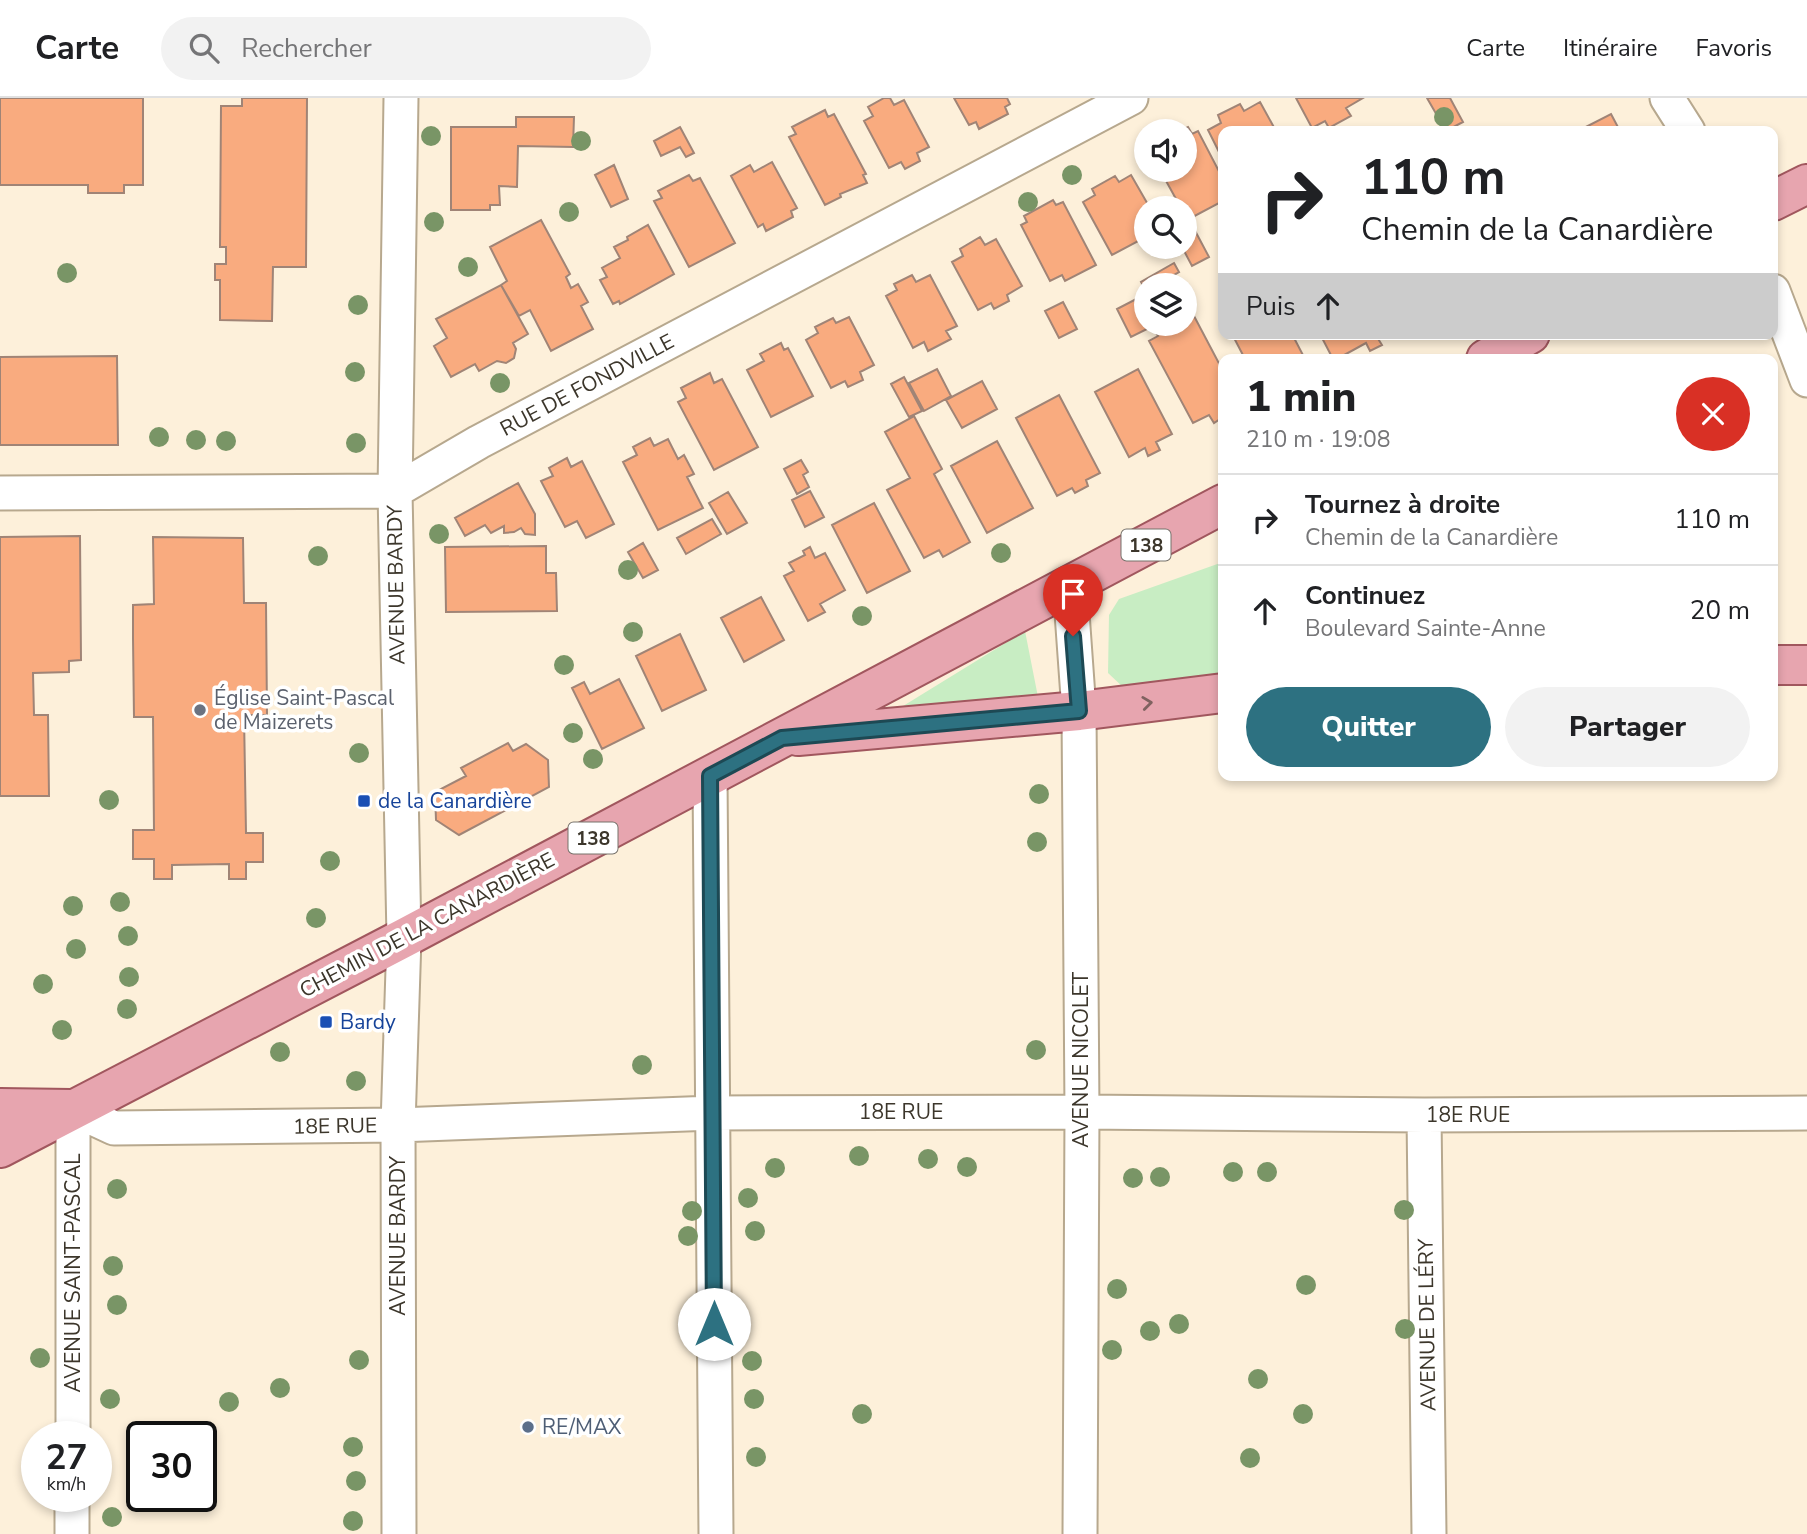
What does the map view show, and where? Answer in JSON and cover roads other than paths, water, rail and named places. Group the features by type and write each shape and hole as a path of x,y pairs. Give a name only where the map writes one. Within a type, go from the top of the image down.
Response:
{"main road":[{"path":"1778,198 1807,184"},
{"path":"1495,354 1519,340"},
{"name":"CHEMIN DE LA CANARDIÈRE","path":"0,1148 404,938 1218,507"},
{"path":"1778,664 1807,665"},
{"name":"138","path":"782,738 1079,711 1218,694"},
{"name":"18E RUE","path":"0,1108 74,1109"}],"street":[{"name":"AVENUE BARDY","path":"399,1534 398,1125 404,938 394,491 401,98"},
{"name":"RUE DE FONDVILLE","path":"0,493 394,491 479,442 1131,98"},
{"path":"1667,98 1685,126"},
{"path":"1778,304 1807,380"},
{"name":"AVENUE NICOLET","path":"1070,585 1079,711 1082,1112 1080,1534"},
{"path":"710,776 716,1534"},
{"name":"18E RUE","path":"74,1109 114,1128 398,1125 713,1113 1807,1113"},
{"name":"AVENUE SAINT-PASCAL","path":"73,1421 74,1109"},
{"name":"AVENUE DE LÉRY","path":"1424,1115 1429,1534"},
{"path":"72,1512 72,1534"}],"place":[{"name":"Église Saint-Pascal de Maizerets","path":"200,710"},
{"name":"de la Canardière","path":"364,801"},
{"name":"Bardy","path":"326,1022"},
{"name":"RE/MAX","path":"528,1427"}]}
